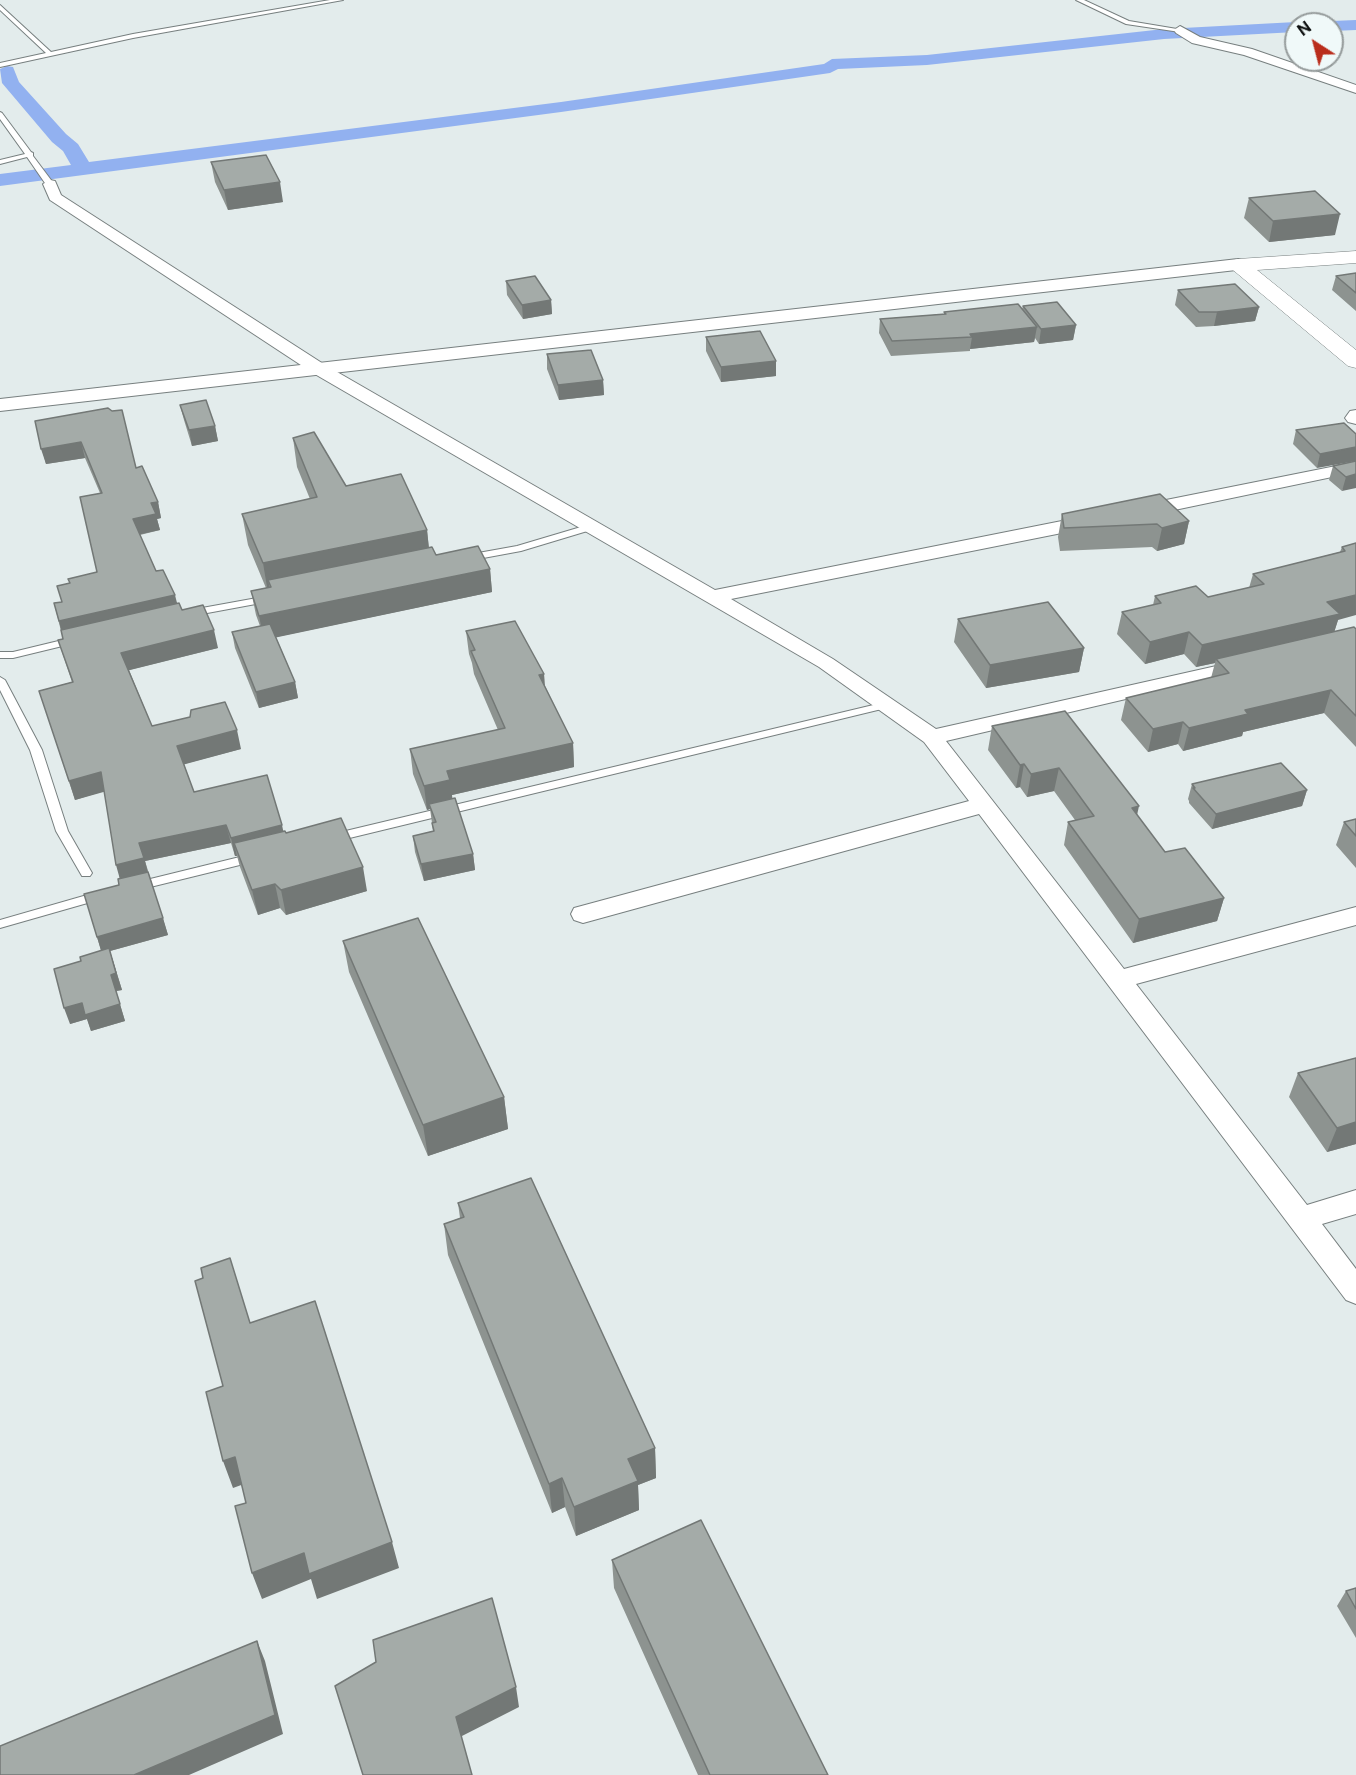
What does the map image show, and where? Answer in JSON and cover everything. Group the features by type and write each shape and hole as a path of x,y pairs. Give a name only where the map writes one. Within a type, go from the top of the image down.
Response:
{"main road":[{"path":"1238,265 1356,257"},
{"path":"1238,265 1356,361"}],"street":[{"path":"1180,30 1196,40 1248,52 1356,89"},
{"path":"50,184 54,197 319,369 826,663 932,737 1356,1291"},
{"path":"0,405 1238,265"},
{"path":"1128,514 1356,467"},
{"path":"712,597 1105,519"},
{"path":"932,737 1264,660"},
{"path":"583,914 984,805"},
{"path":"1118,980 1356,916"},
{"path":"1301,1220 1356,1203"}],"lane":[{"path":"0,65 133,36 340,0"},
{"path":"1079,0 1128,23 1180,30"},
{"path":"0,7 50,54"},
{"path":"0,114 50,184"},
{"path":"0,162 32,156"},
{"path":"451,562 518,549 591,527"},
{"path":"185,615 283,595"},
{"path":"0,655 13,655 85,638"},
{"path":"0,680 36,750 62,831 86,873"},
{"path":"319,841 886,705"},
{"path":"0,924 261,855"}],"building":[{"path":"266,155 280,182 224,190 211,162"},
{"path":"1315,191 1340,214 1273,221 1249,198"},
{"path":"1356,273 1356,293 1336,276"},
{"path":"535,276 551,300 522,305 506,281"},
{"path":"1235,284 1259,307 1199,312 1178,290"},
{"path":"1057,302 1076,325 1041,329 1023,306"},
{"path":"1018,304 1037,327 970,334 972,337 892,341 880,319 946,314 944,312"},
{"path":"760,331 776,361 721,367 706,337"},
{"path":"591,350 603,380 558,385 547,354"},
{"path":"206,400 215,426 189,430 180,405"},
{"path":"108,408 112,411 122,410 136,468 142,466 158,502 151,503 156,514 133,519 156,571 163,570 175,595 59,621 54,603 62,602 57,586 70,583 68,579 97,572 80,497 102,493 81,442 41,449 35,421"},
{"path":"1344,423 1356,434 1356,447 1320,454 1296,430"},
{"path":"314,432 346,486 401,474 427,530 263,563 242,514 317,497 293,438"},
{"path":"1356,461 1356,474 1346,477 1333,466"},
{"path":"1160,494 1189,521 1162,528 1157,524 1064,528 1062,514"},
{"path":"1356,543 1356,595 1327,602 1340,614 1202,645 1189,632 1150,642 1122,612 1161,603 1155,596 1196,586 1208,597 1264,584 1253,574 1345,551 1342,547"},
{"path":"478,546 490,569 259,616 251,591 271,587 268,580 432,547 436,555"},
{"path":"1048,602 1084,648 990,665 958,619"},
{"path":"179,603 182,610 203,605 214,630 121,653 152,726 190,717 191,710 225,702 237,730 177,746 194,792 267,775 282,825 231,838 226,825 139,843 144,858 116,865 101,772 69,781 39,691 73,682 58,640 63,639 61,630"},
{"path":"515,621 544,674 539,675 573,743 447,771 450,780 424,786 410,749 505,728 471,651 475,650 466,631"},
{"path":"270,624 295,682 256,692 232,632"},
{"path":"1354,627 1356,629 1356,716 1331,690 1245,710 1248,714 1189,728 1183,722 1153,729 1126,698 1229,673 1216,659"},
{"path":"1065,711 1139,806 1132,808 1165,852 1185,848 1224,898 1139,919 1068,822 1094,816 1059,768 1031,774 1024,764 1020,765 992,726"},
{"path":"1281,763 1307,790 1216,814 1193,788 1195,788 1192,784"},
{"path":"455,798 473,854 421,864 413,836 434,831 432,823 436,822 429,804"},
{"path":"341,818 363,867 281,890 275,884 252,890 234,843 285,831 286,833"},
{"path":"1356,819 1356,836 1344,822"},
{"path":"148,872 163,918 97,937 84,894 119,885 118,879"},
{"path":"418,918 504,1097 423,1125 343,941"},
{"path":"109,948 116,973 111,975 120,1004 85,1015 82,1003 64,1008 54,969 81,961 80,957"},
{"path":"1356,1058 1356,1122 1337,1128 1298,1073"},
{"path":"531,1178 655,1448 628,1459 638,1481 574,1507 562,1478 549,1484 444,1224 464,1217 458,1203"},
{"path":"230,1258 250,1323 315,1301 392,1542 309,1574 304,1553 252,1573 235,1506 246,1503 235,1457 223,1461 206,1392 223,1386 195,1281 203,1278 201,1268"},
{"path":"701,1520 828,1775 710,1775 612,1560"},
{"path":"1356,1588 1356,1609 1346,1591"},
{"path":"492,1598 516,1687 456,1717 472,1775 363,1775 335,1686 376,1662 373,1640"},
{"path":"257,1641 275,1715 134,1775 0,1775 0,1746"}],"waterway":[{"path":"1344,26 1356,25"},
{"path":"83,169 561,107 830,68 832,64 927,60 1164,34 1284,28"},
{"path":"7,71 11,83 59,138 71,148 83,169"},
{"path":"0,180 83,169"}]}
